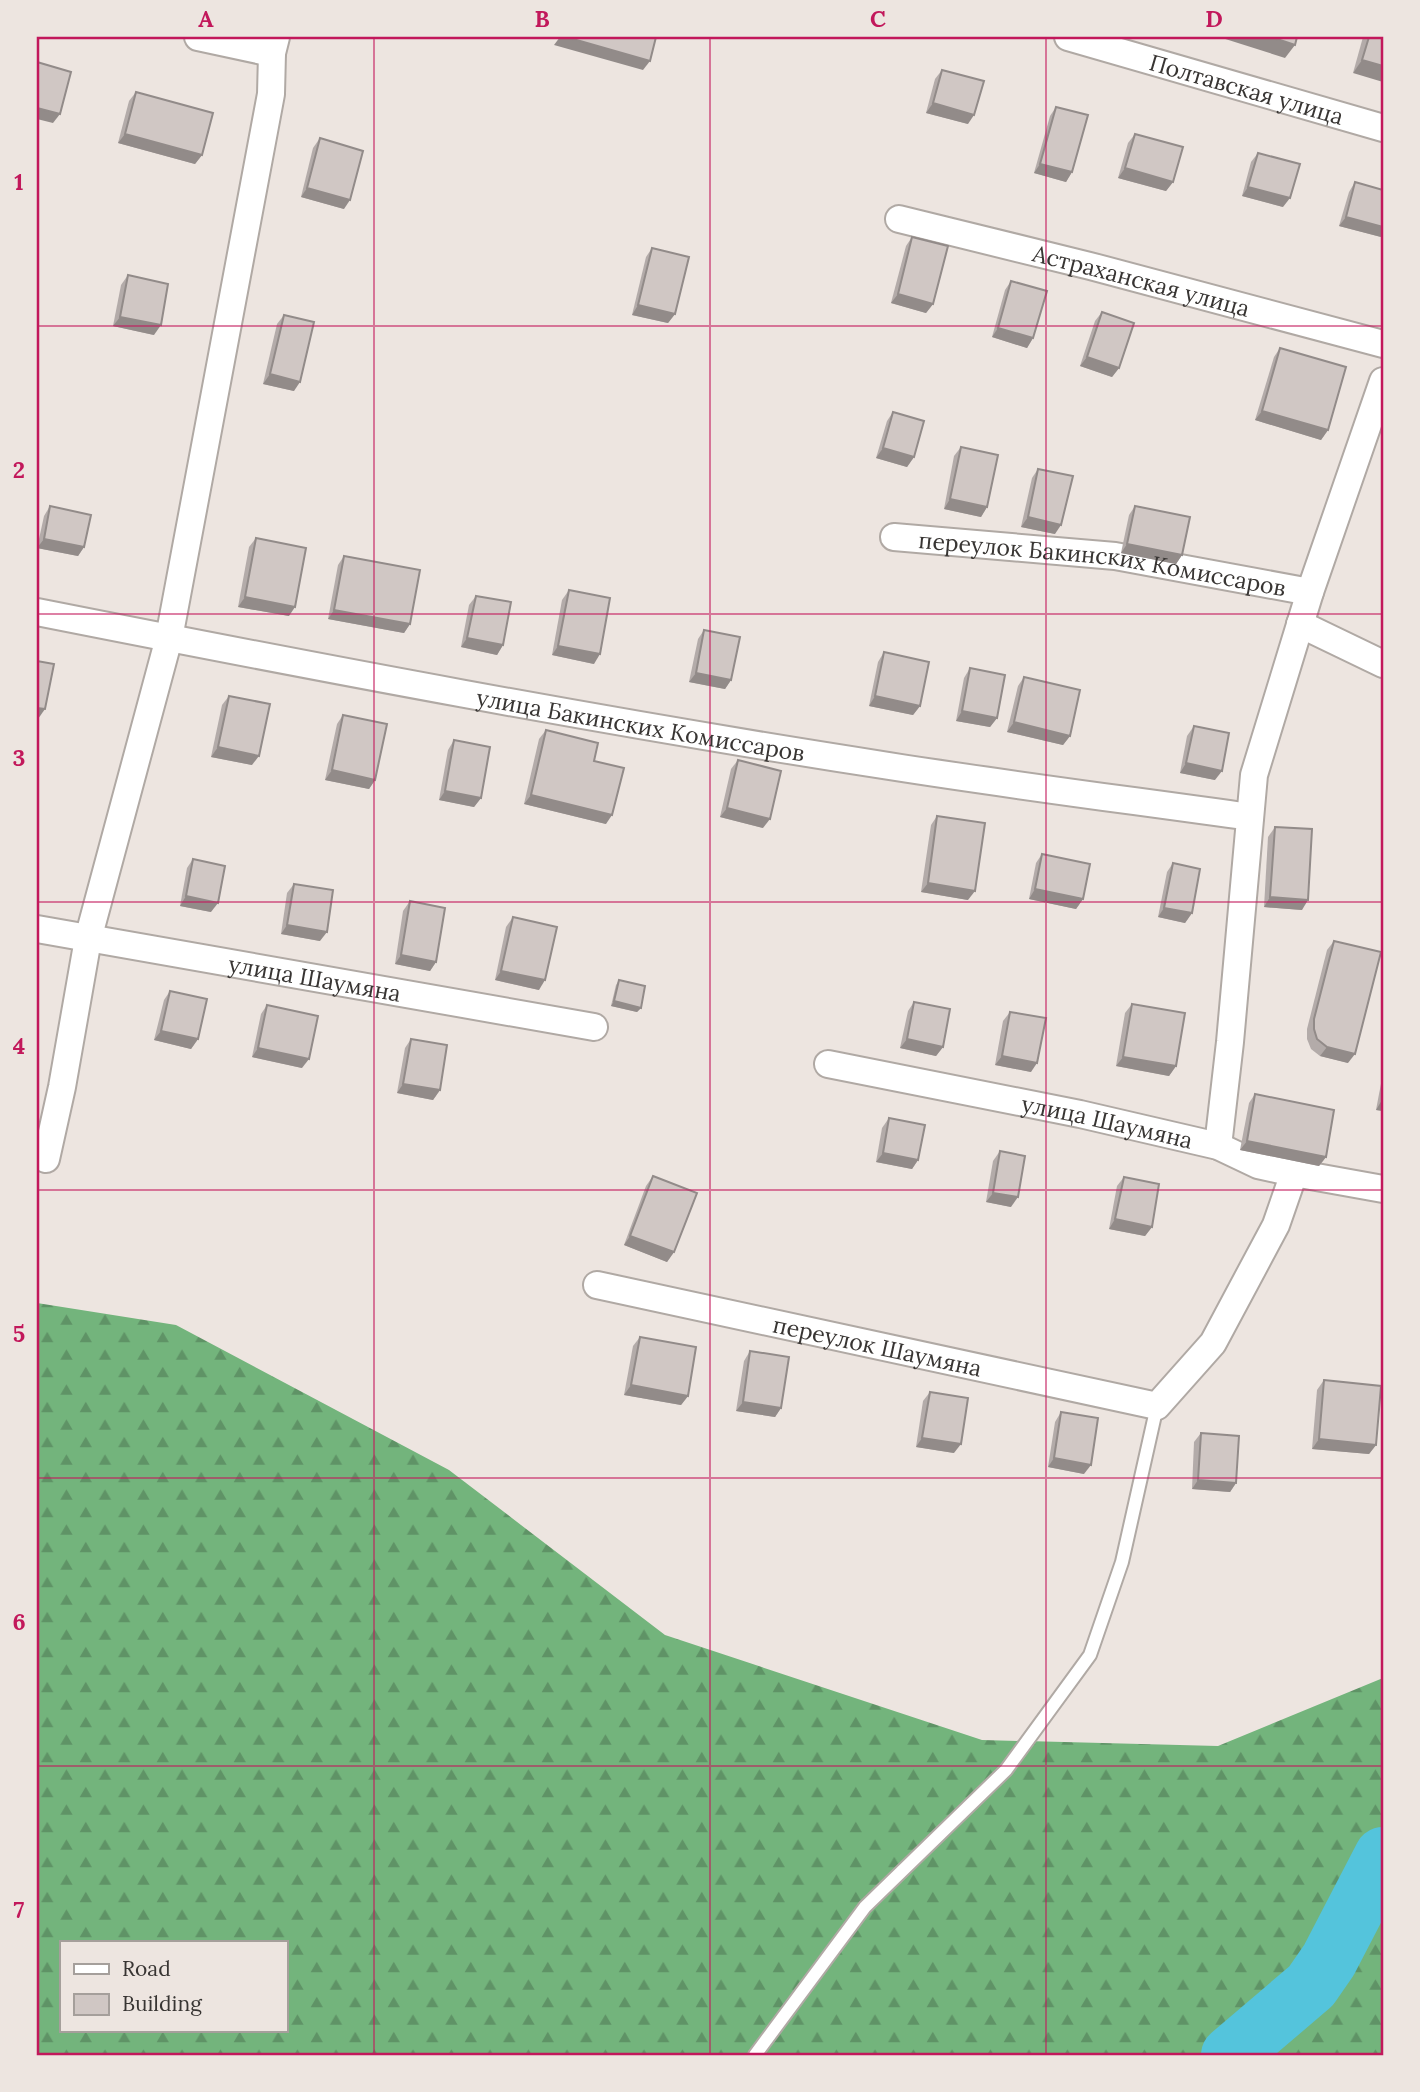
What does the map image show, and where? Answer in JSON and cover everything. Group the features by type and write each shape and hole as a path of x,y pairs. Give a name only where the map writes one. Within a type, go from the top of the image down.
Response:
{"street":[{"path":"46,1159 62,1087 88,939 169,638 271,93 274,45 198,37"},
{"name":"Полтавская улица","path":"1068,37 1126,44 1383,128"},
{"name":"Астраханская улица","path":"899,219 1090,266 1383,344"},
{"path":"1218,1146 1254,775 1310,592 1383,382"},
{"name":"переулок Бакинских Комиссаров","path":"894,537 1115,556 1310,592"},
{"name":"улица Бакинских Комиссаров","path":"37,612 749,743 889,766 1250,817"},
{"path":"1300,624 1383,664"},
{"name":"улица Шаумяна","path":"37,929 594,1027"},
{"name":"улица Шаумяна","path":"828,1064 1080,1114 1218,1146 1258,1164 1294,1173 1383,1189"},
{"path":"1157,1406 1213,1343 1276,1225 1294,1173"},
{"name":"переулок Шаумяна","path":"597,1285 1157,1406"}],"lane":[{"path":"755,2055 865,1907 1006,1770 1090,1655 1122,1562 1157,1406"}],"green space":[{"path":"37,1303 176,1325 449,1470 665,1635 982,1740 1218,1746 1383,1678 1383,2055 37,2055"}],"building":[{"path":"566,37 656,37 650,61"},
{"path":"1271,37 1297,37 1295,45"},
{"path":"1369,37 1383,37 1383,66 1362,60"},
{"path":"37,62 71,72 60,114 37,108"},
{"path":"942,70 984,81 974,115 933,103"},
{"path":"136,92 213,113 202,155 125,134"},
{"path":"1056,107 1088,115 1072,172 1040,164"},
{"path":"1135,134 1183,147 1173,182 1125,168"},
{"path":"320,138 363,151 350,200 307,188"},
{"path":"1258,153 1300,164 1290,198 1248,187"},
{"path":"1355,182 1383,190 1383,227 1346,217"},
{"path":"912,237 948,246 933,304 898,294"},
{"path":"652,248 689,257 675,314 638,305"},
{"path":"128,275 168,284 161,325 120,317"},
{"path":"1011,281 1047,291 1033,338 998,328"},
{"path":"1102,312 1134,323 1119,368 1087,357"},
{"path":"284,315 314,322 300,382 270,374"},
{"path":"1280,348 1346,367 1328,430 1262,411"},
{"path":"893,412 924,421 914,457 883,448"},
{"path":"961,447 998,455 987,507 950,499"},
{"path":"1038,469 1073,476 1061,525 1028,517"},
{"path":"50,506 91,515 84,547 44,539"},
{"path":"1135,506 1190,517 1182,555 1127,544"},
{"path":"256,538 306,548 295,607 245,597"},
{"path":"344,556 420,570 410,624 334,610"},
{"path":"569,590 610,598 600,654 558,646"},
{"path":"476,596 511,602 503,645 467,638"},
{"path":"704,630 740,637 731,680 696,673"},
{"path":"884,652 929,662 920,706 875,696"},
{"path":"37,661 54,664 45,709 37,708"},
{"path":"970,668 1005,675 997,718 962,711"},
{"path":"1024,677 1080,690 1070,736 1014,722"},
{"path":"229,696 270,704 259,756 218,747"},
{"path":"343,715 387,724 375,780 332,770"},
{"path":"1194,726 1229,733 1222,771 1186,763"},
{"path":"546,730 598,743 594,761 624,768 612,815 531,795"},
{"path":"454,740 490,747 481,798 445,791"},
{"path":"738,760 781,771 770,819 727,808"},
{"path":"937,816 985,823 975,891 928,883"},
{"path":"1275,827 1312,829 1308,900 1270,897"},
{"path":"1042,854 1090,864 1083,899 1035,889"},
{"path":"193,859 225,866 218,903 186,896"},
{"path":"1173,863 1200,869 1192,913 1164,908"},
{"path":"294,884 333,890 327,932 287,925"},
{"path":"410,901 445,908 436,962 401,955"},
{"path":"513,917 557,927 545,980 501,971"},
{"path":"1334,941 1381,952 1355,1054 1327,1047 1317,1039 1314,1029 1314,1019"},
{"path":"619,980 645,986 641,1008 614,1001"},
{"path":"170,991 207,999 198,1039 161,1031"},
{"path":"914,1002 950,1009 943,1047 907,1039"},
{"path":"1132,1004 1185,1013 1176,1066 1123,1057"},
{"path":"267,1005 318,1016 309,1059 258,1048"},
{"path":"1010,1012 1046,1018 1037,1063 1002,1056"},
{"path":"411,1039 447,1045 440,1090 403,1084"},
{"path":"1255,1094 1334,1110 1326,1157 1247,1141"},
{"path":"889,1118 925,1125 918,1160 883,1153"},
{"path":"1000,1151 1025,1156 1018,1197 993,1193"},
{"path":"653,1176 697,1193 674,1252 630,1236"},
{"path":"1124,1177 1159,1184 1152,1227 1115,1219"},
{"path":"640,1337 696,1347 688,1396 631,1385"},
{"path":"750,1351 789,1357 781,1408 743,1402"},
{"path":"1324,1380 1381,1386 1376,1445 1319,1439"},
{"path":"930,1392 968,1398 961,1444 922,1438"},
{"path":"1061,1412 1098,1418 1091,1465 1054,1458"},
{"path":"1201,1433 1239,1436 1236,1483 1198,1480"}],"waterway":[{"path":"1230,2055 1311,1986 1329,1960 1383,1856"}]}
